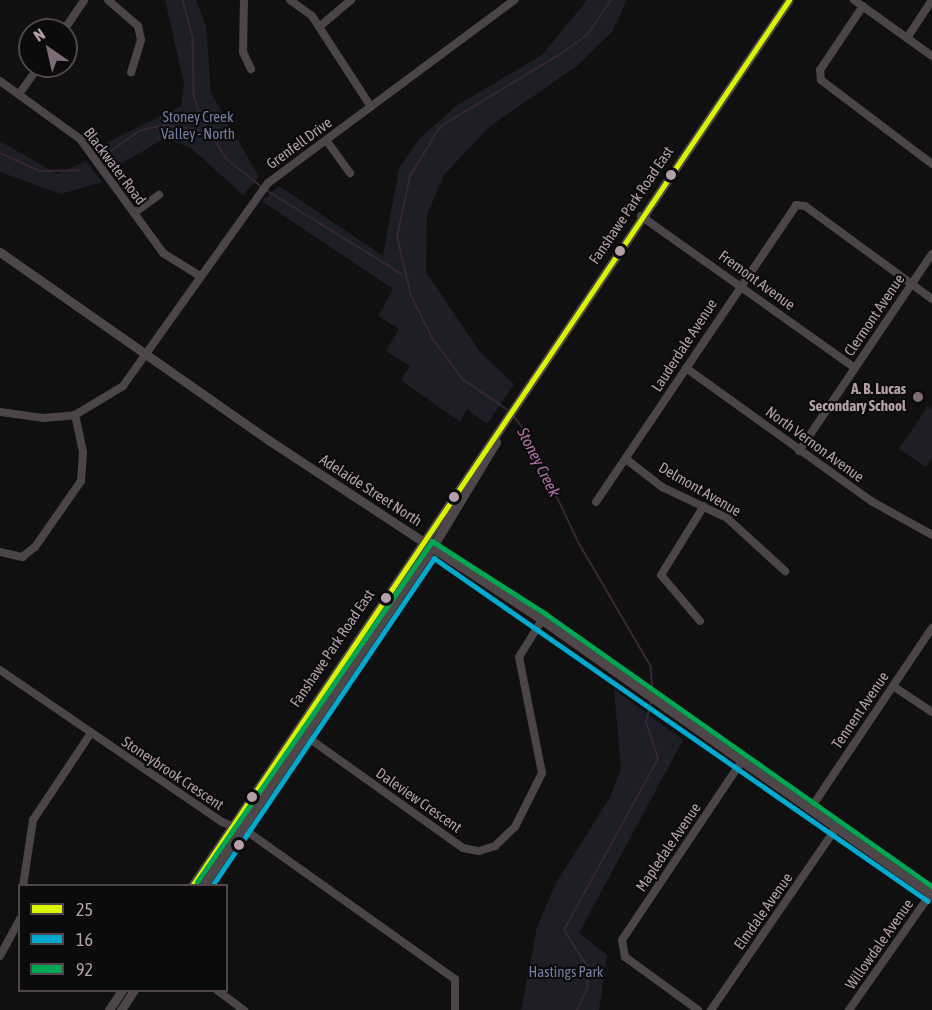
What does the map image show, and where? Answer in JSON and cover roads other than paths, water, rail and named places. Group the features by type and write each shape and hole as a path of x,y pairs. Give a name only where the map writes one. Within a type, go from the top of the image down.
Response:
{"main road":[{"name":"Fanshawe Park Road East","path":"193,884 502,429 642,216 789,0"},
{"name":"Adelaide Street North","path":"0,252 423,542 542,620 931,894"},
{"name":"Fanshawe Park Road East","path":"204,884 303,734 432,548 502,429"},
{"path":"109,1010 121,992"},
{"path":"121,1010 133,992"}],"street":[{"path":"72,18 84,0"},
{"path":"108,0 138,26 141,40 131,73"},
{"path":"244,0 243,52 251,69"},
{"path":"290,0 319,27 371,107"},
{"path":"319,27 351,0"},
{"name":"Grenfell Drive","path":"75,415 123,386 148,354 254,197 268,183 514,0"},
{"path":"854,0 932,56"},
{"path":"907,38 932,0"},
{"path":"863,6 820,70 821,80 932,164"},
{"path":"19,94 30,78"},
{"name":"Blackwater Road","path":"0,81 80,139 163,253 200,276"},
{"path":"326,140 350,173"},
{"path":"134,213 159,195"},
{"name":"Lauderdale Avenue","path":"596,502 740,284 796,204 805,206 911,284"},
{"name":"Fremont Avenue","path":"642,216 855,368"},
{"name":"Clermont Avenue","path":"800,451 932,254"},
{"path":"911,284 932,299"},
{"name":"North Vernon Avenue","path":"686,368 900,520 932,536"},
{"path":"0,412 43,418 75,415 83,452 81,481 35,547 22,557 0,552"},
{"name":"Delmont Avenue","path":"626,459 662,487 704,506 748,533 785,571"},
{"path":"700,621 661,575 704,506"},
{"name":"Daleview Crescent","path":"303,734 455,843 479,851 495,846 515,827 542,773 519,657 542,620"},
{"name":"Tennent Avenue","path":"811,808 932,628"},
{"name":"Stoneybrook Crescent","path":"0,670 91,734 230,826 240,829 455,980 455,1010"},
{"path":"893,686 932,712"},
{"path":"24,884 33,820 91,734"},
{"name":"Mapledale Avenue","path":"698,1010 621,950 622,940 742,761"},
{"name":"Elmdale Avenue","path":"711,1010 837,826"},
{"name":"Willowdale Avenue","path":"849,1010 931,894"},
{"path":"0,956 18,923"},
{"path":"220,992 244,1010"}],"waterway":[{"path":"183,0 193,38 194,95 202,119 226,158 262,187"},
{"name":"Stoney Creek","path":"507,410 463,380 432,338 411,296 397,237 410,176 440,127 565,51 588,34 611,0"},
{"path":"105,155 141,130 165,125 203,131 210,137"},
{"path":"0,153 40,171 79,170"},
{"path":"266,190 402,274"},
{"name":"Stoney Creek","path":"513,415 527,433 579,543 651,666 653,692"},
{"name":"Stoney Creek","path":"577,1010 587,989 588,968 564,930 658,759 646,722 651,703"}],"place":[{"name":"A. B. Lucas Secondary School","path":"918,397"}],"park label":[{"name":"Stoney Creek Valley - North","path":"198,124"},
{"name":"Hastings Park","path":"566,972"}]}
